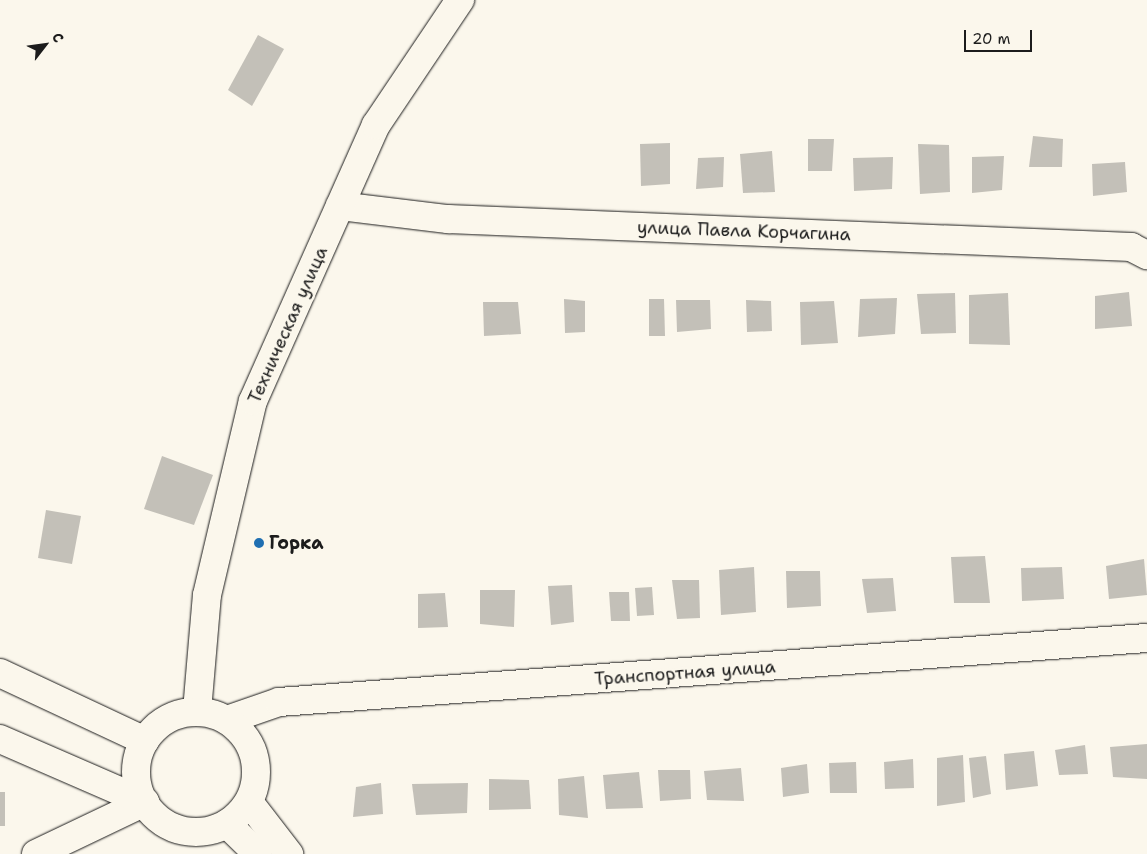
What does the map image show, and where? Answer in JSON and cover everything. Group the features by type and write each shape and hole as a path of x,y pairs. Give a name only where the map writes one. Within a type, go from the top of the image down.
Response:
{"street":[{"name":"Техническая улица","path":"196,711 207,595 253,401 376,125 460,0"},
{"name":"улица Павла Корчагина","path":"340,206 448,219 1121,247 1147,255"},
{"name":"Транспортная улица","path":"226,720 279,702 1147,638"},
{"path":"0,673 145,741"},
{"path":"0,738 144,802 156,816 172,827 190,832 209,831 227,824 249,802 255,784 256,765 251,747 241,731 226,720 196,711 166,720 145,741 136,772 144,802"},
{"path":"36,854 144,802"},
{"path":"249,802 289,854"},
{"path":"227,824 258,854"}],"building":[{"path":"258,35 284,49 252,106 228,90"},
{"path":"1033,136 1063,139 1062,167 1029,167"},
{"path":"808,139 834,139 832,171 808,171"},
{"path":"670,143 670,184 641,186 640,144"},
{"path":"918,144 949,145 950,192 920,194"},
{"path":"772,151 775,192 743,193 740,154"},
{"path":"1004,156 1002,190 972,193 972,157"},
{"path":"724,157 723,187 696,189 698,158"},
{"path":"893,157 892,189 854,191 853,158"},
{"path":"1125,162 1127,192 1093,196 1092,164"},
{"path":"1129,292 1132,326 1095,329 1095,296"},
{"path":"955,293 956,333 921,334 917,294"},
{"path":"1008,293 1010,345 969,344 969,295"},
{"path":"897,298 895,334 858,337 860,299"},
{"path":"564,299 585,301 585,332 565,333"},
{"path":"649,299 664,299 665,336 649,336"},
{"path":"676,300 710,300 711,329 677,332"},
{"path":"746,300 771,301 772,331 747,332"},
{"path":"834,301 838,343 801,345 800,302"},
{"path":"483,302 518,302 521,334 484,336"},
{"path":"162,456 213,475 194,525 144,509"},
{"path":"46,510 81,516 72,564 38,558"},
{"path":"985,556 990,603 954,603 951,557"},
{"path":"1144,559 1147,595 1109,599 1106,566"},
{"path":"754,567 756,612 721,615 719,570"},
{"path":"1062,567 1064,599 1022,601 1021,568"},
{"path":"786,571 820,571 821,606 787,608"},
{"path":"893,578 896,611 867,613 862,579"},
{"path":"672,580 699,580 700,618 677,619"},
{"path":"572,585 574,622 551,625 548,586"},
{"path":"652,587 654,615 637,616 635,588"},
{"path":"480,590 515,590 514,627 480,624"},
{"path":"609,592 629,592 630,621 611,621"},
{"path":"445,593 448,627 418,628 418,594"},
{"path":"1147,744 1147,779 1113,777 1110,747"},
{"path":"1085,745 1088,774 1059,775 1055,750"},
{"path":"1034,751 1038,786 1006,790 1004,754"},
{"path":"963,755 965,802 937,806 937,758"},
{"path":"986,756 991,794 973,798 969,758"},
{"path":"913,759 914,788 885,789 884,762"},
{"path":"856,762 857,793 830,793 829,763"},
{"path":"807,764 809,793 783,797 781,768"},
{"path":"741,768 744,801 707,800 704,771"},
{"path":"658,770 690,770 691,799 660,801"},
{"path":"639,772 643,808 606,809 603,775"},
{"path":"584,776 588,818 559,815 558,779"},
{"path":"489,779 529,780 531,809 489,810"},
{"path":"381,783 383,814 353,817 356,787"},
{"path":"468,783 467,813 416,815 412,784"},
{"path":"0,792 5,792 5,826 0,826"}],"place":[{"name":"Горка","path":"259,543"}]}
